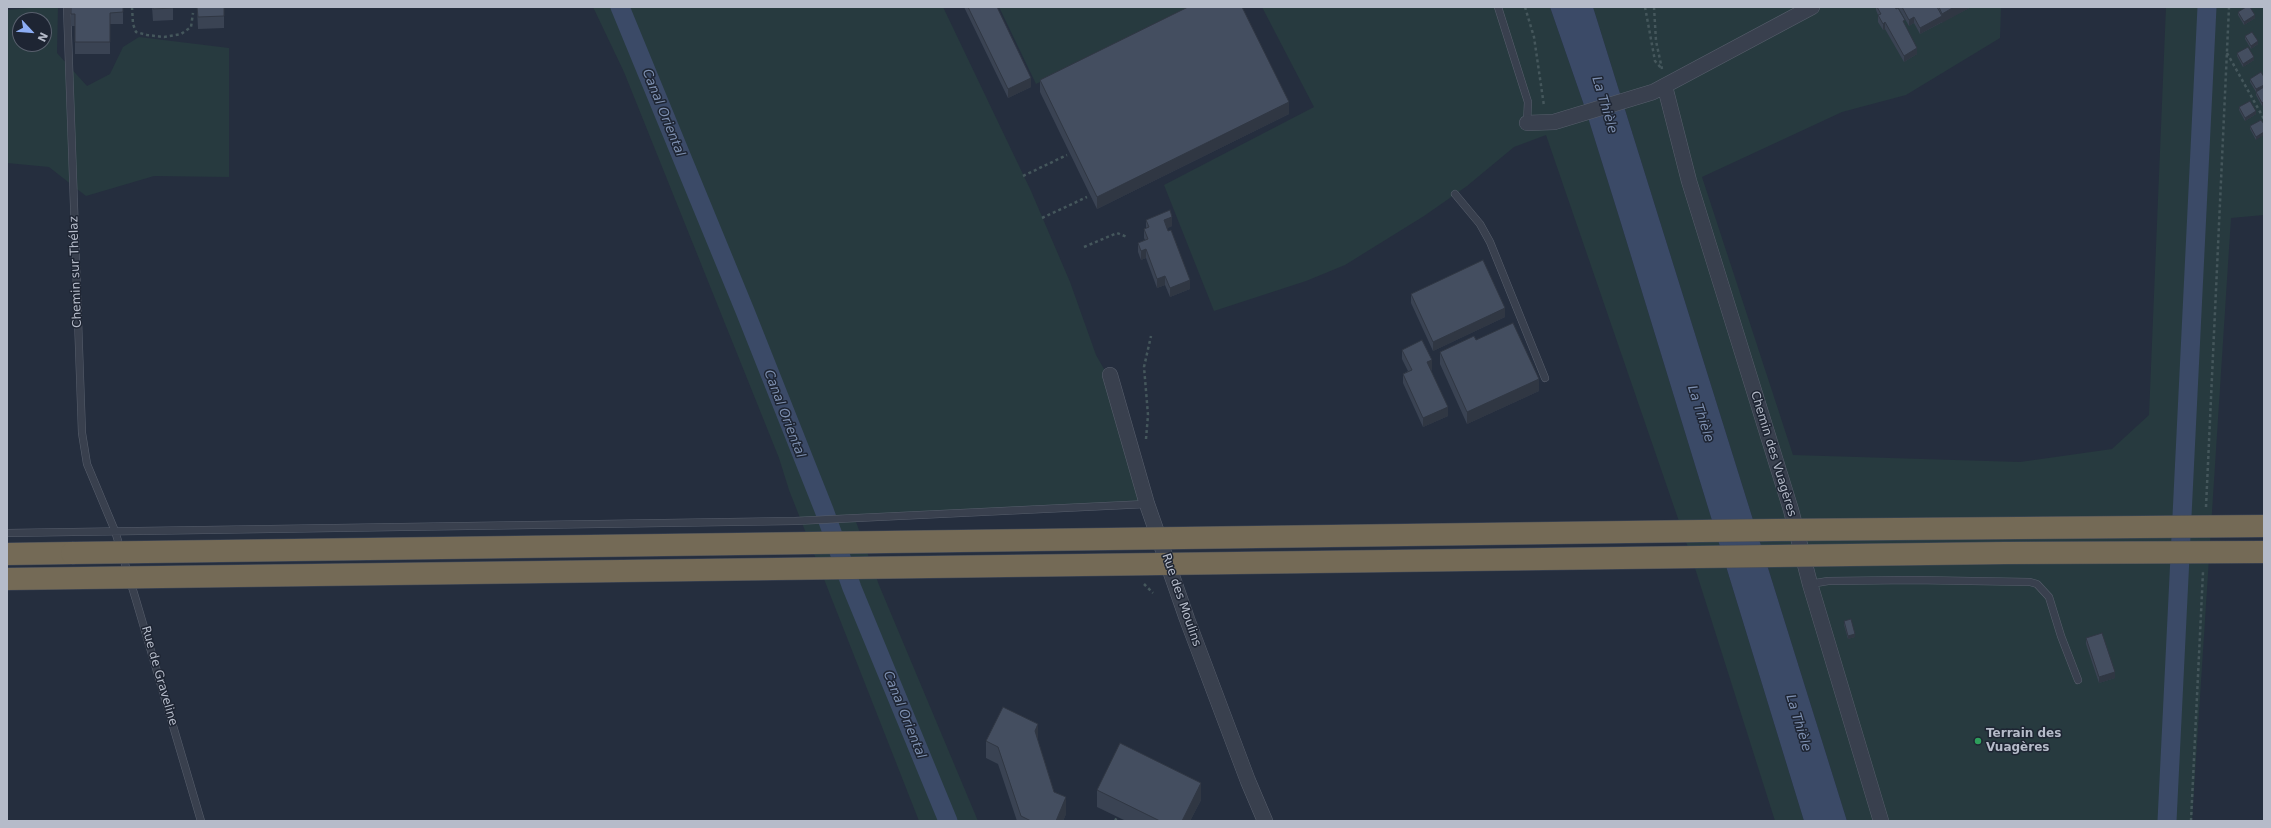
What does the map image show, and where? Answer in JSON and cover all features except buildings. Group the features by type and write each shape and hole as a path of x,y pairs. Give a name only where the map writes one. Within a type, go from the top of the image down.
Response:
{"highway":[{"path":"7,554 1838,529 2264,526"},
{"path":"7,579 2004,553 2264,552"}],"street":[{"path":"1527,123 1550,122 1659,90 1812,7"},
{"name":"Chemin des Vuagères","path":"1659,90 1791,510 1810,584 1881,821"},
{"name":"Rue des Moulins","path":"1110,375 1147,504 1198,648 1265,821"}],"lane":[{"name":"Chemin sur Thélaz","path":"67,7 82,433 87,464 115,531"},
{"path":"1498,7 1528,102 1527,123"},
{"path":"1455,194 1480,224 1490,242 1545,378"},
{"path":"7,533 795,521 1147,504"},
{"name":"Rue de Graveline","path":"115,531 201,821"},
{"path":"1810,584 1828,581 2014,580 2037,584 2049,597 2061,636 2078,680"}],"path":[{"path":"132,7 133,24 136,32 164,37 181,34 191,27 193,13"},
{"path":"1525,7 1534,37 1550,122"},
{"path":"1645,7 1654,61 1662,69"},
{"path":"1654,7 1656,41 1662,69 1659,90"},
{"path":"2205,512 2229,7"},
{"path":"2226,53 2264,119"},
{"path":"1023,176 1067,155"},
{"path":"1042,218 1087,197"},
{"path":"1084,247 1117,233 1127,237"},
{"path":"1146,445 1148,415 1144,367 1151,336"},
{"path":"2191,821 2203,568"},
{"path":"1114,821 1117,817"}],"green space":[{"path":"58,7 57,53 87,86 110,74 123,47 139,37 229,48 229,177 154,176 86,196 49,167 7,163 7,10"},
{"path":"593,7 943,7 1031,191 1070,282 1096,355 1104,369 1110,375 1147,504 855,519 879,585 978,821 919,821 789,490 779,458 624,72"},
{"path":"999,7 1194,7 1036,84"},
{"path":"1262,7 1550,7 1585,108 1620,220 1804,821 1775,821 1694,565 1546,135 1514,147 1467,186 1424,216 1345,265 1306,281 1214,311 1164,185 1314,107"},
{"path":"1593,7 2001,7 2000,38 1906,95 1842,112 1702,177 1793,455 2020,462 2112,449 2149,415 2166,7 2264,7 2264,215 2231,218 2192,821 1847,821"}],"water":[{"name":"La Thièle","path":"1550,7 1593,7 1847,821 1804,821 1620,220 1585,108"}],"waterway":[{"name":"Canal Oriental","path":"620,7 745,311 824,510 852,588 948,821"},
{"path":"2167,821 2207,7"}],"place":[{"name":"Terrain des Vuagères","path":"1978,741"}]}
